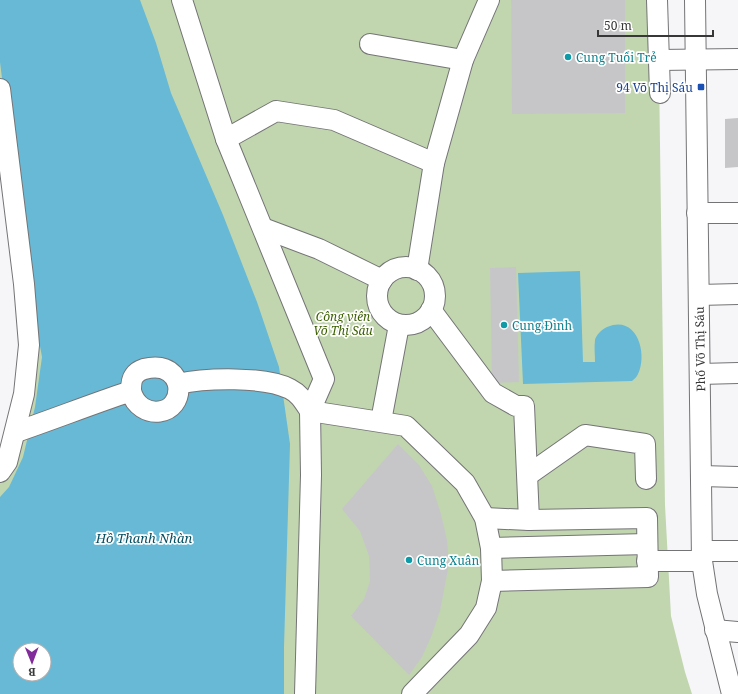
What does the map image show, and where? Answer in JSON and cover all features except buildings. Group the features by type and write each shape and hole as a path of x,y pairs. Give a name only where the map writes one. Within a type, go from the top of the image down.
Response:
{"street":[{"path":"182,0 226,138 324,379 306,404 311,475 305,694"},
{"path":"417,270 434,163 463,60 489,0"},
{"path":"657,0 660,93"},
{"name":"Phố Võ Thị Sáu","path":"695,0 702,556 707,594 732,694"},
{"path":"370,44 463,60"},
{"path":"658,60 738,59"},
{"path":"0,89 24,284 29,345 22,430 4,467"},
{"path":"226,138 276,111 334,120 434,163"},
{"path":"697,213 738,213"},
{"path":"263,228 319,249 382,280"},
{"path":"398,268 417,270 425,275 431,282 435,292 431,310 426,318 418,323 408,325 390,321 383,315 379,307 377,293 382,280 389,273 398,268"},
{"path":"699,295 738,294"},
{"path":"431,310 493,393 516,406 524,406 530,520"},
{"path":"381,421 399,324"},
{"path":"160,367 175,376 179,390 177,399 171,407 162,412 144,410 136,403 131,391 131,384 134,375 141,370 160,367"},
{"path":"700,374 738,373"},
{"path":"178,384 217,379 265,382 287,388 306,404 406,426 465,483 485,518 491,548 492,582 486,608 469,635 412,694"},
{"path":"22,430 131,391"},
{"path":"528,475 585,435 645,444 646,479"},
{"path":"701,476 738,477"},
{"path":"485,518 530,520 647,518 648,577 492,582"},
{"path":"491,548 647,552 702,556 738,551"},
{"path":"715,630 738,632"}],"green space":[{"name":"Công viên Võ Thị Sáu","path":"0,0 658,0 665,505 671,616 692,694 0,694 0,479 25,355 0,140"}],"water":[{"name":"Hồ Thanh Nhàn","path":"0,0 140,0 156,43 171,93 223,215 257,302 279,367 290,444 284,694 0,694 0,497 9,487 23,457 35,407 42,357 33,308 0,62"},
{"path":"580,271 583,362 595,362 595,340 601,331 607,327 617,324 626,326 633,331 638,338 642,356 638,375 632,381 523,384 518,273"}],"place":[{"name":"Cung Tuổi Trẻ","path":"568,57"},
{"name":"94 Võ Thị Sáu","path":"701,87"},
{"name":"Cung Đình","path":"504,325"},
{"name":"Cung Xuân","path":"409,560"}]}
